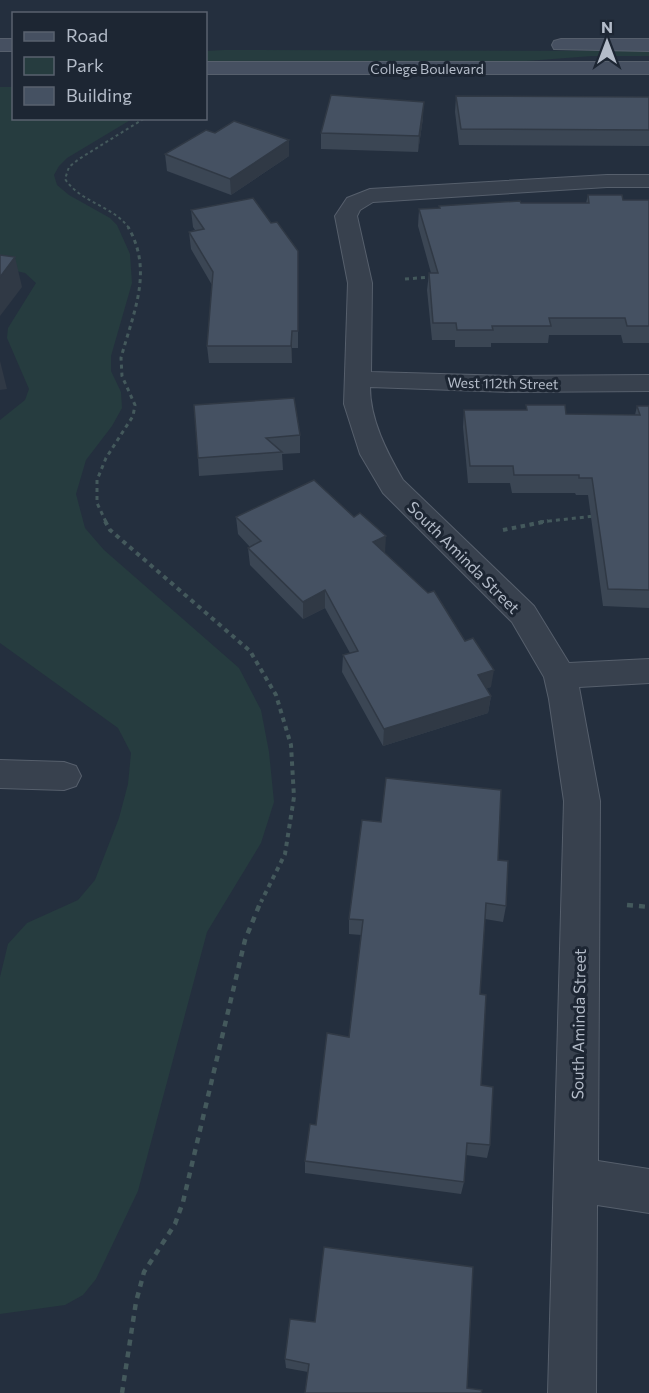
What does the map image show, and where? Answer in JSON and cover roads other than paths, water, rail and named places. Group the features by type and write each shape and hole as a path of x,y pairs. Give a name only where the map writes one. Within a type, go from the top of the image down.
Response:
{"main road":[{"path":"542,45 649,45"},
{"name":"College Boulevard","path":"207,68 649,68"}],"street":[{"name":"South Aminda Street","path":"572,1393 582,801 560,676 523,614 393,486 374,454 357,404 360,283 346,216 348,208 356,201 370,196 607,181 649,181"},
{"name":"West 112th Street","path":"358,378 511,384 649,383"},
{"path":"560,676 649,671"},
{"path":"0,774 64,776"},
{"path":"576,1180 649,1191"}]}
